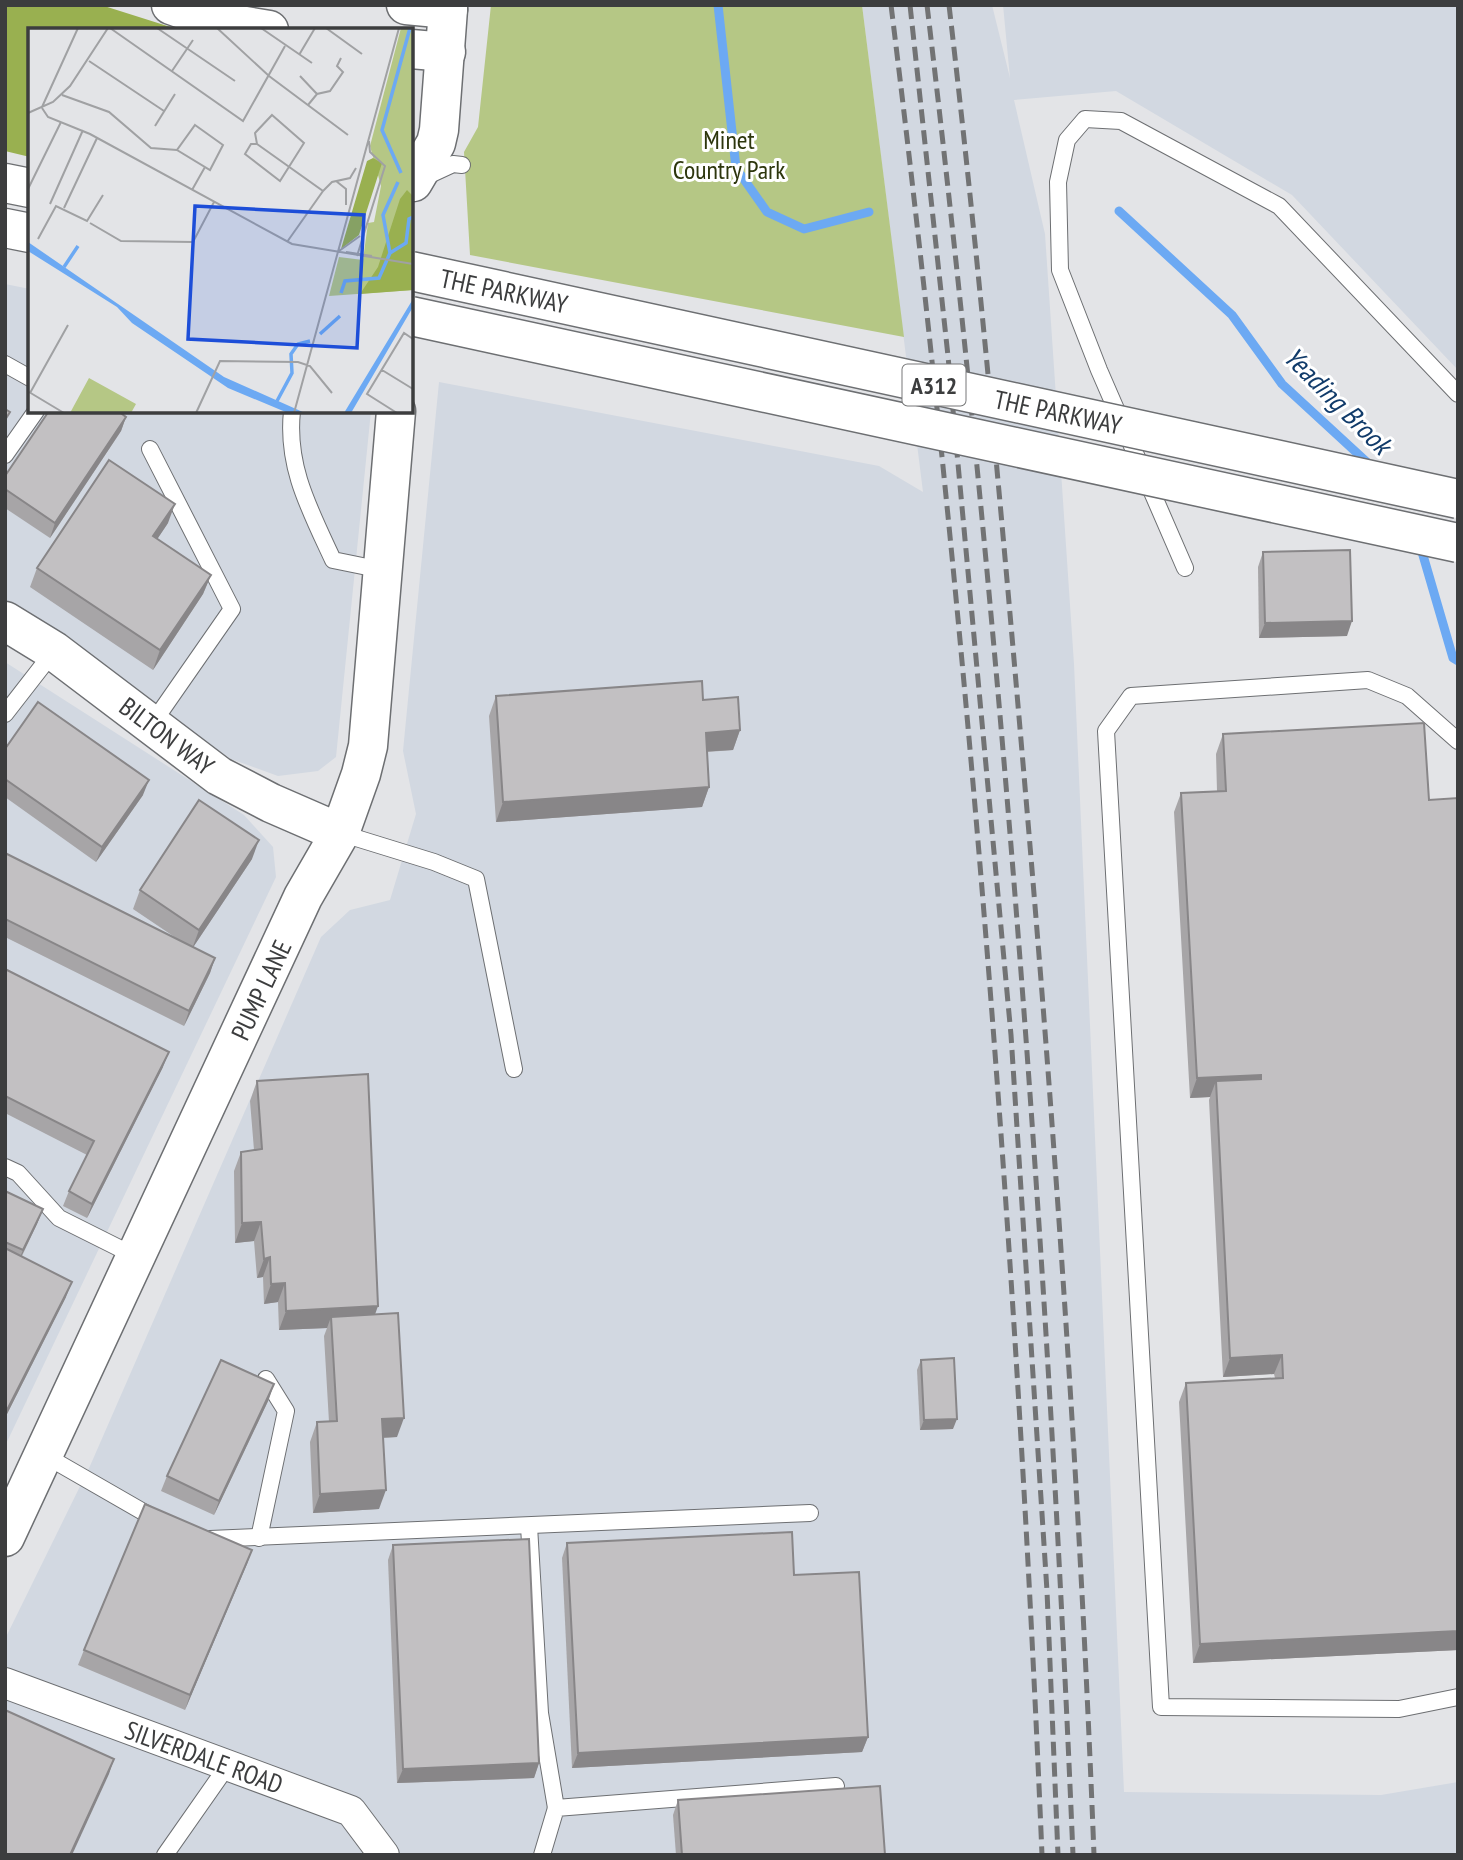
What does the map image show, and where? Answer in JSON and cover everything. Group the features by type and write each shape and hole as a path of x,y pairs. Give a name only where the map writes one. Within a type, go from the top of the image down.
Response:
{"main road":[{"path":"171,5 223,25 251,28"},
{"path":"409,28 409,5 448,7 428,50 436,143 413,184"},
{"path":"5,183 28,188"},
{"path":"5,228 28,233"},
{"name":"THE PARKWAY","path":"413,271 1458,499"},
{"name":"THE PARKWAY","path":"413,316 1458,543"},
{"name":"PUMP LANE","path":"5,1537 46,1456 314,874 340,833 361,774 372,722 396,413"},
{"name":"BILTON WAY","path":"5,621 54,651 219,776 340,833"}],"street":[{"name":"SILVERDALE ROAD","path":"5,1683 351,1811 384,1855"}],"lane":[{"path":"1185,568 1099,370 1060,270 1058,182 1067,140 1085,119 1121,121 1175,147 1279,206 1458,394"},
{"path":"413,185 453,164 462,165"},
{"path":"5,364 28,376"},
{"path":"5,455 35,413"},
{"path":"292,413 289,435 293,468 333,560 385,570"},
{"path":"150,449 232,609 152,724"},
{"path":"5,714 54,651"},
{"path":"1458,741 1407,696 1368,680 1131,696 1106,731 1161,1707 1399,1709 1458,1697"},
{"path":"340,833 433,862 476,879 514,1069"},
{"path":"5,1167 18,1173 59,1218 137,1257"},
{"path":"259,1538 286,1411 266,1379"},
{"path":"46,1456 163,1524 215,1540 810,1513"},
{"path":"529,1526 540,1713 556,1808 542,1855"},
{"path":"165,1855 228,1765"},
{"path":"556,1808 836,1786"}],"shaded area":[{"path":"862,5 992,5 1010,78 1003,5 1458,5 1458,370 1292,195 1116,91 1014,100 1045,234 1074,664 1124,1792 1381,1795 1458,1782 1458,1855 5,1855 5,1639 90,1466 321,937 350,910 390,900 416,814 403,751 439,382 879,466 923,492"},
{"path":"5,284 28,289 28,413 371,413 336,757 318,771 278,776 231,759 5,603"},
{"path":"5,662 244,815 273,847 276,877 5,1446"}],"green space":[{"path":"5,5 101,5 174,28 28,28 28,157 5,151"},
{"name":"Minet Country Park","path":"491,5 862,5 904,337 470,255 464,152 478,127"}],"building":[{"path":"48,413 121,413 126,417 55,523 5,489 5,476"},
{"path":"109,460 175,504 153,536 211,575 160,650 37,568"},
{"path":"1350,550 1352,621 1265,623 1263,552"},
{"path":"702,681 703,700 738,697 740,730 706,733 709,787 503,802 496,696"},
{"path":"38,702 149,780 102,847 5,779 5,749"},
{"path":"1424,723 1429,800 1458,798 1458,1631 1200,1644 1186,1383 1283,1378 1282,1355 1230,1358 1216,1081 1261,1079 1261,1075 1197,1078 1181,793 1226,791 1223,734"},
{"path":"199,800 259,840 199,930 140,890"},
{"path":"5,853 215,958 189,1011 5,919"},
{"path":"5,969 169,1052 92,1204 69,1191 94,1141 5,1096"},
{"path":"368,1074 378,1306 286,1311 285,1283 271,1284 270,1257 264,1259 261,1222 242,1223 241,1152 262,1149 257,1081"},
{"path":"5,1191 43,1209 23,1250 5,1242"},
{"path":"5,1248 72,1282 5,1414"},
{"path":"398,1313 404,1418 382,1419 386,1490 320,1494 317,1422 337,1421 331,1317"},
{"path":"954,1358 957,1419 924,1420 921,1360"},
{"path":"221,1360 274,1384 219,1501 167,1476"},
{"path":"145,1504 252,1550 190,1695 84,1650"},
{"path":"792,1532 794,1575 859,1572 868,1737 578,1753 567,1543"},
{"path":"529,1539 539,1763 403,1769 393,1545"},
{"path":"5,1710 114,1759 70,1855 5,1855"},
{"path":"880,1786 885,1855 682,1855 678,1800"}],"waterway":[{"name":"Yeading Brook","path":"718,5 736,168 767,212 804,229 869,212"},
{"name":"Yeading Brook","path":"1119,211 1232,315 1282,384 1370,465"},
{"name":"Yeading Brook","path":"1420,545 1453,658 1458,661"}],"railway":[{"path":"891,5 943,466 985,929 1018,1391 1042,1855"},
{"path":"910,5 948,356 1011,1035 1047,1591 1058,1855"},
{"path":"927,5 977,466 1018,928 1049,1392 1073,1855"},
{"path":"949,5 999,486 1046,1045 1074,1450 1094,1855"}]}
